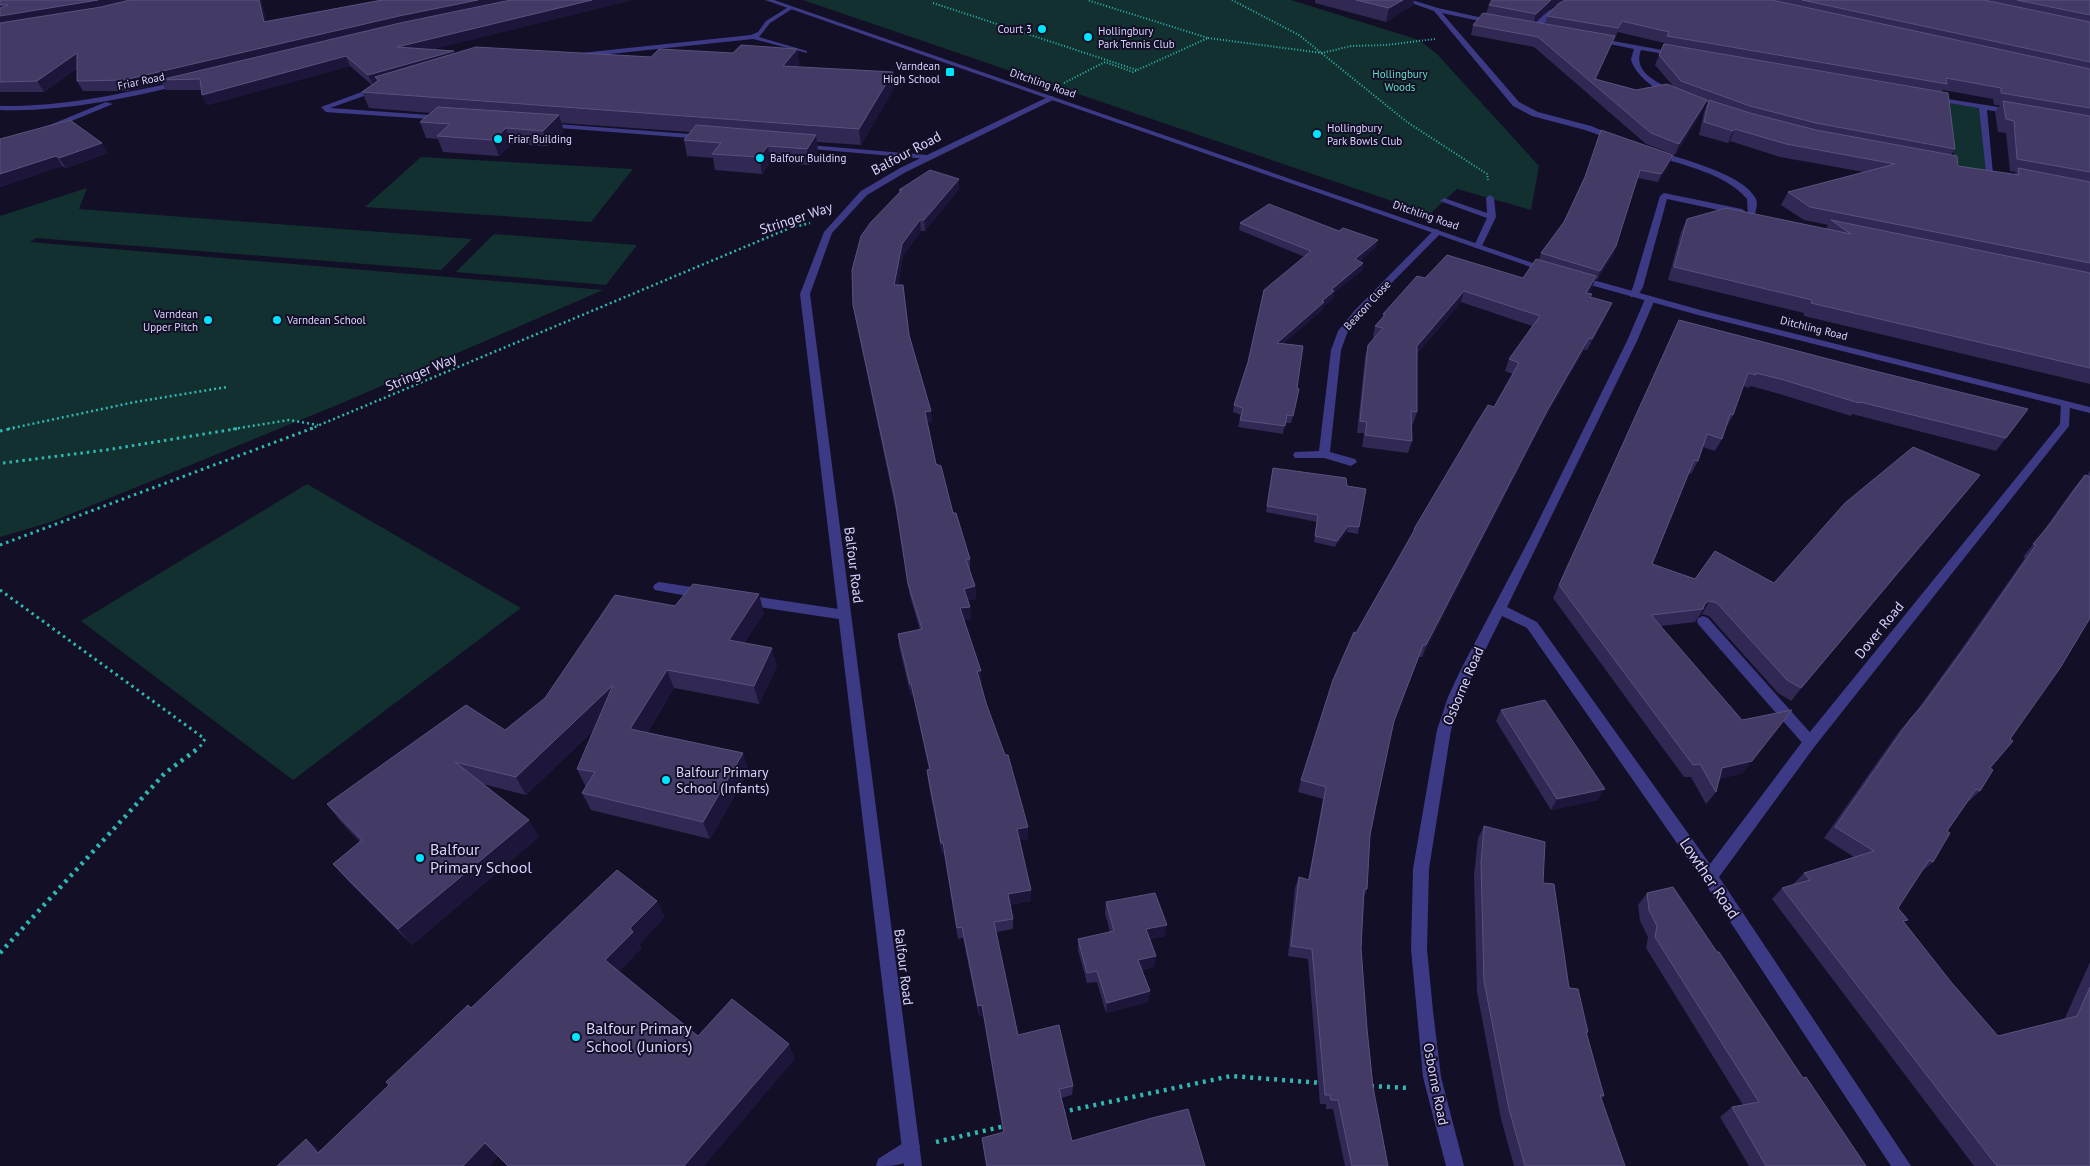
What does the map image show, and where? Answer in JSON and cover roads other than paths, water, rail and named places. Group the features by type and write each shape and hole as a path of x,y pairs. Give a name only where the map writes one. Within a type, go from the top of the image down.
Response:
{"street":[{"name":"Ditchling Road","path":"768,0 1556,273"},
{"path":"1406,0 1436,10 1502,24"},
{"path":"1536,30 1545,16 1574,0"},
{"path":"753,37 760,33 768,22 790,8"},
{"path":"1436,10 1516,104 1547,118 1588,128 1623,141"},
{"path":"1527,28 1545,31"},
{"path":"571,54 598,54 753,37 805,52"},
{"path":"1592,39 1687,56"},
{"path":"1638,48 1634,61 1640,72 1648,79 1680,97"},
{"name":"Friar Road","path":"0,108 21,109 81,103 191,81"},
{"path":"390,85 325,107 329,110 339,111 453,118"},
{"path":"21,109 34,112 43,120 38,131 135,93"},
{"name":"Balfour Road","path":"913,1166 805,294 828,232 864,193 927,157 1046,97"},
{"path":"1928,98 2022,113"},
{"path":"1983,107 1990,172"},
{"path":"539,125 713,138"},
{"path":"792,145 927,157"},
{"path":"1634,295 1638,287 1664,196 1756,215 1751,198 1736,184 1650,151"},
{"path":"1982,171 2000,174"},
{"path":"1478,246 1492,217 1490,198"},
{"path":"1444,201 1492,217"},
{"name":"Beacon Close","path":"1324,454 1336,350 1343,331 1358,312 1437,232"},
{"name":"Ditchling Road","path":"1573,278 2090,410"},
{"name":"Osborne Road","path":"1454,1166 1435,1088 1424,1011 1418,908 1421,869 1444,730 1455,697 1468,669 1500,609 1632,342 1650,299"},
{"name":"Dover Road","path":"1710,877 1810,742 2065,424 2065,404"},
{"path":"1299,455 1324,454 1351,462"},
{"path":"659,587 718,596"},
{"path":"738,599 845,615"},
{"name":"Lowther Road","path":"1500,609 1532,625 1710,877 1902,1166"},
{"path":"1703,621 1810,742"},
{"path":"885,1166 911,1148"}],"place":[{"name":"Court 3","path":"1042,29"},
{"name":"Hollingbury Park Tennis Club","path":"1088,37"},
{"name":"Varndean High School","path":"950,72"},
{"name":"Hollingbury Park Bowls Club","path":"1317,134"},
{"name":"Friar Building","path":"498,139"},
{"name":"Balfour Building","path":"760,158"},
{"name":"Varndean Upper Pitch","path":"208,320"},
{"name":"Varndean School","path":"277,320"},
{"name":"Balfour Primary School (Infants)","path":"666,780"},
{"name":"Balfour Primary School","path":"420,858"},
{"name":"Balfour Primary School (Juniors)","path":"576,1037"}],"park label":[{"name":"Hollingbury Woods","path":"1400,80"}]}
